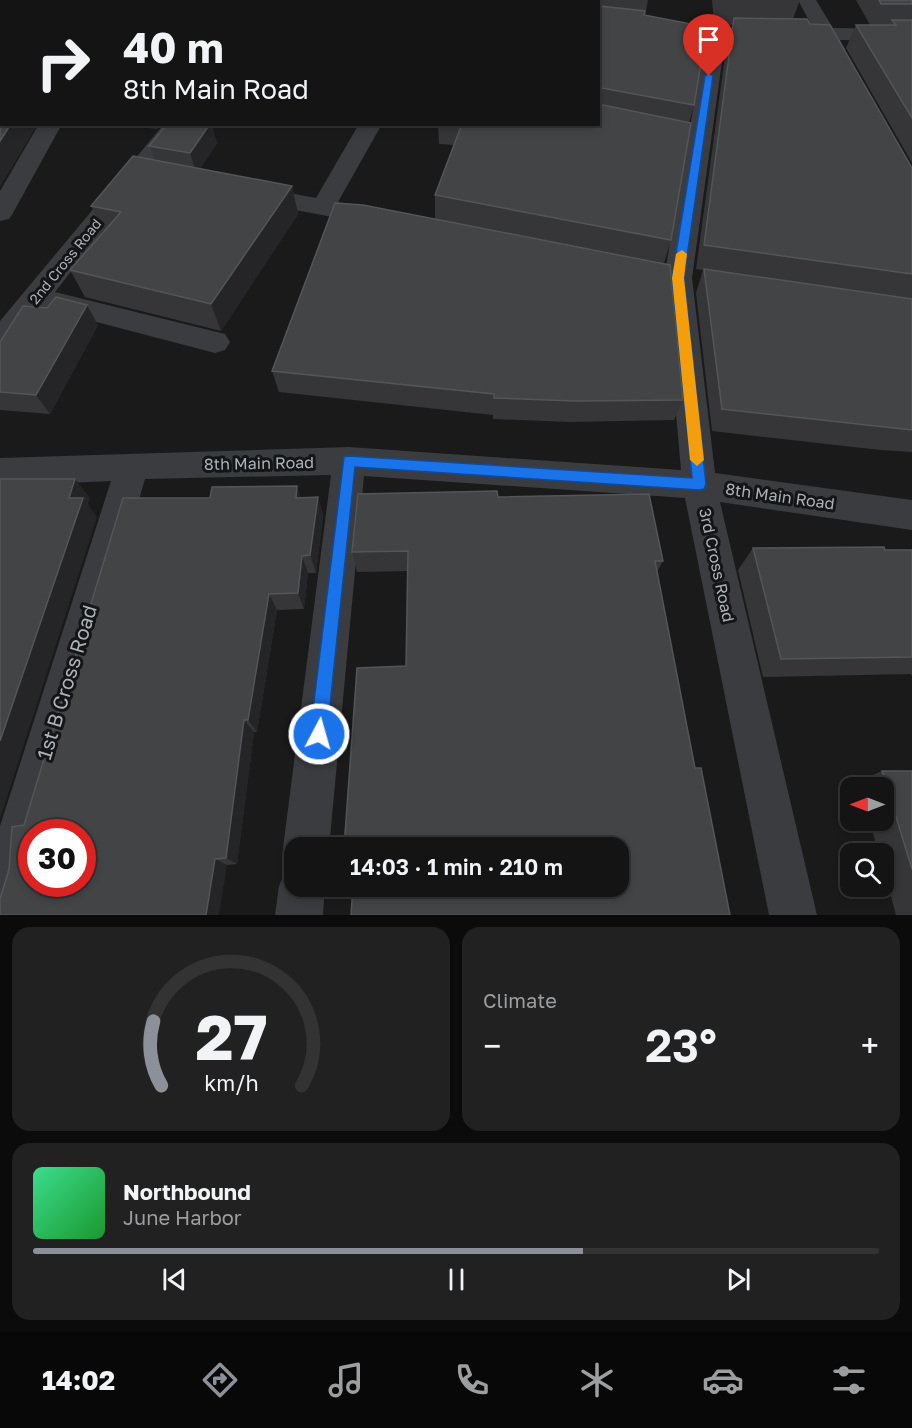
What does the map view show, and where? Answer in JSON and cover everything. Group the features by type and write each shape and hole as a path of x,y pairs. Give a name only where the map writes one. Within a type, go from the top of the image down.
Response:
{"street":[{"path":"807,0 847,70"},
{"name":"3rd Cross Road","path":"716,32 687,138 678,277 699,484 793,915"},
{"path":"772,34 912,35"},
{"path":"0,213 50,126"},
{"name":"2nd Cross Road","path":"0,341 36,297 147,175 175,126"},
{"path":"323,207 370,126"},
{"path":"229,189 403,223"},
{"path":"36,297 215,342"},
{"path":"307,837 349,461"},
{"name":"8th Main Road","path":"0,472 132,466 349,461 699,484 912,514"},
{"name":"1st B Cross Road","path":"0,899 132,466"},
{"path":"299,915 301,897"}],"building":[{"path":"879,0 912,0 912,4 881,4"},
{"path":"600,6 645,11 644,15 707,27 694,105 602,88 600,90"},
{"path":"734,18 807,19 810,24 830,25 912,168 912,274 704,245"},
{"path":"892,20 912,20 912,118 856,25 896,25"},
{"path":"600,104 691,123 671,240 435,195 461,126 600,126"},
{"path":"0,126 10,126 0,141"},
{"path":"165,126 209,126 190,153 149,146"},
{"path":"133,156 292,186 211,304 70,270 121,212 91,206"},
{"path":"335,203 363,205 670,265 683,400 575,401 494,398 494,394 272,371"},
{"path":"704,269 912,299 912,430 722,409"},
{"path":"56,297 87,305 36,395 0,392 0,342 23,306 47,308"},
{"path":"0,479 75,479 69,498 83,498 0,741"},
{"path":"297,486 296,498 318,497 310,555 302,556 298,593 269,594 248,720 244,720 226,858 215,859 206,915 0,915 0,899 9,869 12,827 18,826 18,897 96,897 96,819 26,819 123,498 210,498 212,487"},
{"path":"497,491 498,497 649,494 663,561 655,561 695,768 701,768 730,915 351,915 352,897 629,897 629,837 345,837 357,668 406,666 408,551 352,552 358,494"},
{"path":"884,547 885,550 912,550 912,657 781,659 753,548"},
{"path":"882,771 912,771 912,869 894,810 894,777 884,777"}],"slow traffic":[{"path":"682,254 678,278 697,460"}],"route":[{"path":"319,734 349,461 699,484 678,278 709,76"}]}
